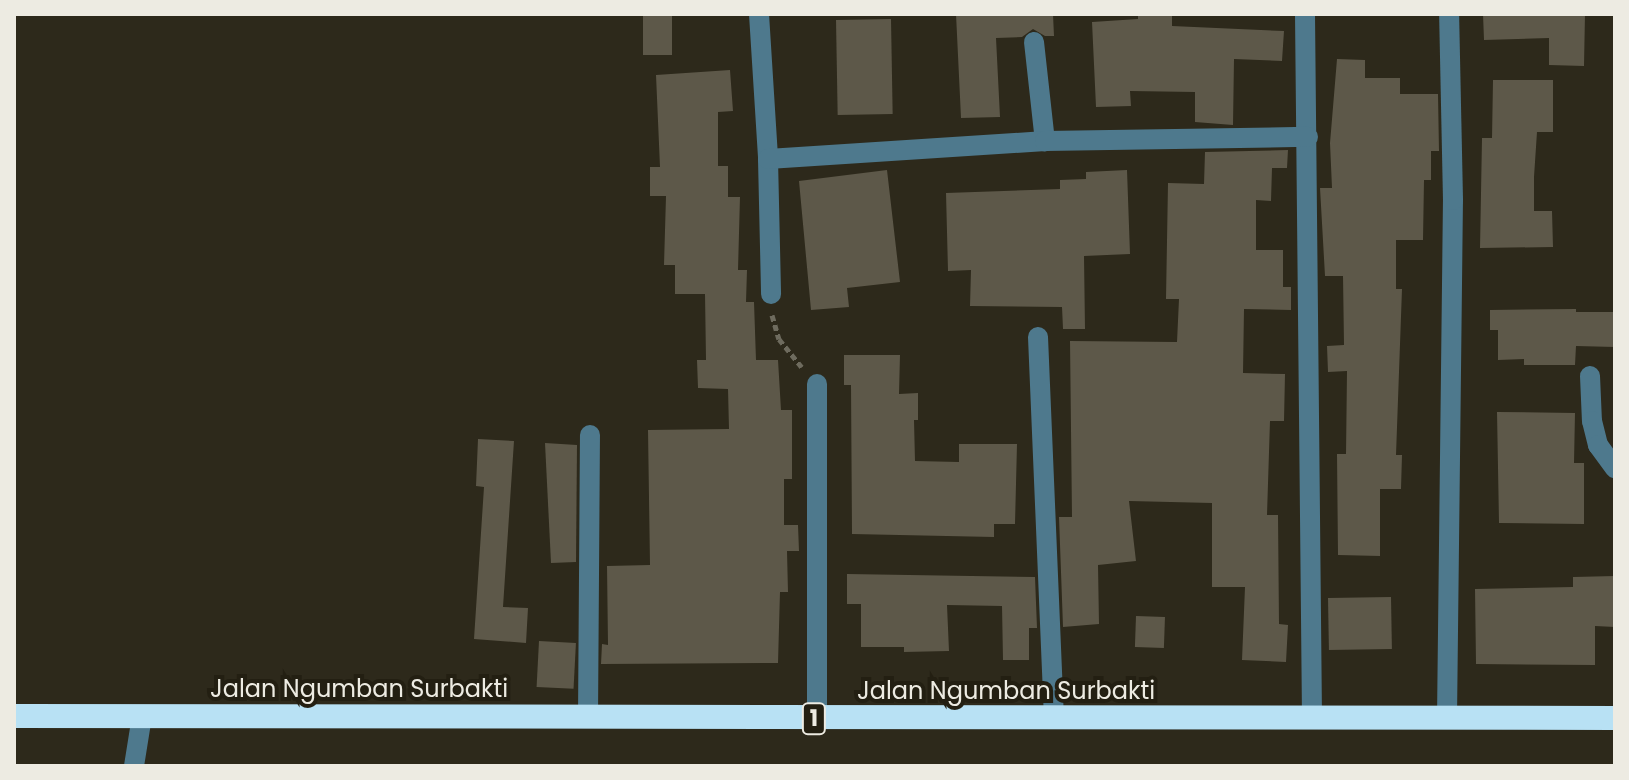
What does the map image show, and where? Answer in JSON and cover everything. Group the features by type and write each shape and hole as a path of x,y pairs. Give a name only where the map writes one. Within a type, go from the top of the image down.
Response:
{"highway":[{"name":"Jalan Ngumban Surbakti","path":"14,716 1615,718"}],"street":[{"path":"759,14 768,159 771,294"},
{"path":"1305,14 1312,719"},
{"path":"1447,718 1453,200 1449,14"},
{"path":"1034,42 1045,141"},
{"path":"768,159 1045,141 1308,137"},
{"path":"1038,337 1054,719"},
{"path":"1590,376 1592,421 1598,445 1615,468"},
{"path":"817,384 817,719"},
{"path":"588,718 590,435"},
{"path":"134,766 142,716"}],"path":[{"path":"771,294 774,329 779,339 817,384"}],"building":[{"path":"643,14 672,14 672,55 643,55"},
{"path":"956,14 1053,14 1054,36 1045,36 1033,29 1022,37 996,38 1000,117 961,118"},
{"path":"1138,14 1172,14 1172,26 1284,31 1282,61 1234,59 1233,125 1195,122 1195,92 1130,91 1131,106 1096,107 1092,22 1138,19"},
{"path":"1483,14 1585,14 1584,66 1549,65 1549,38 1484,40"},
{"path":"891,19 893,114 838,115 836,20"},
{"path":"1337,59 1365,60 1365,78 1400,78 1400,94 1438,94 1439,151 1431,151 1431,180 1424,180 1423,240 1396,240 1396,289 1402,289 1396,455 1402,455 1401,489 1380,489 1380,556 1338,555 1337,454 1346,454 1347,371 1328,372 1327,346 1344,345 1343,276 1325,276 1320,188 1332,188 1330,143"},
{"path":"730,70 733,111 718,112 718,166 728,166 728,197 740,197 738,270 747,270 746,302 754,302 756,360 778,360 781,410 792,410 792,479 784,479 784,525 798,525 799,551 787,551 788,592 780,592 778,663 601,664 602,644 608,645 607,566 650,565 648,430 729,429 728,389 698,388 697,360 706,360 705,294 675,294 675,265 664,265 666,196 650,196 650,167 660,167 656,75"},
{"path":"1493,80 1553,80 1553,132 1537,132 1534,211 1552,211 1553,247 1480,248 1482,138 1492,138"},
{"path":"1288,150 1287,168 1272,168 1271,201 1256,200 1256,250 1283,250 1283,287 1291,287 1291,310 1244,309 1243,373 1285,374 1284,421 1270,421 1267,515 1278,515 1279,624 1288,625 1286,662 1242,660 1245,587 1212,587 1212,503 1129,501 1136,561 1098,565 1099,624 1063,627 1059,517 1072,517 1070,341 1177,342 1179,299 1166,299 1168,183 1204,184 1205,152"},
{"path":"887,170 900,282 847,288 849,307 811,310 799,181"},
{"path":"1127,170 1130,254 1084,256 1085,329 1063,329 1062,307 970,306 971,270 948,271 946,193 1060,189 1060,180 1086,179 1086,172"},
{"path":"1576,309 1576,312 1615,312 1615,347 1576,346 1575,365 1524,365 1524,359 1498,360 1498,330 1490,330 1490,310"},
{"path":"844,355 900,355 899,394 918,393 918,420 914,420 915,461 959,462 959,444 1017,444 1015,524 994,524 994,537 852,534 851,385 844,385"},
{"path":"1497,412 1575,413 1574,463 1584,463 1584,524 1499,523"},
{"path":"478,439 514,441 503,607 528,608 526,643 474,639 484,487 476,486"},
{"path":"545,443 577,445 576,562 551,563"},
{"path":"847,574 1035,577 1037,628 1029,628 1029,660 1003,660 1002,606 947,605 949,651 904,652 904,647 861,647 861,604 847,604"},
{"path":"1615,576 1615,627 1595,626 1595,665 1476,664 1475,589 1573,587 1573,577"},
{"path":"1391,597 1392,649 1329,650 1328,598"},
{"path":"1136,616 1165,617 1164,648 1135,647"},
{"path":"539,641 576,643 574,689 537,687"}]}
